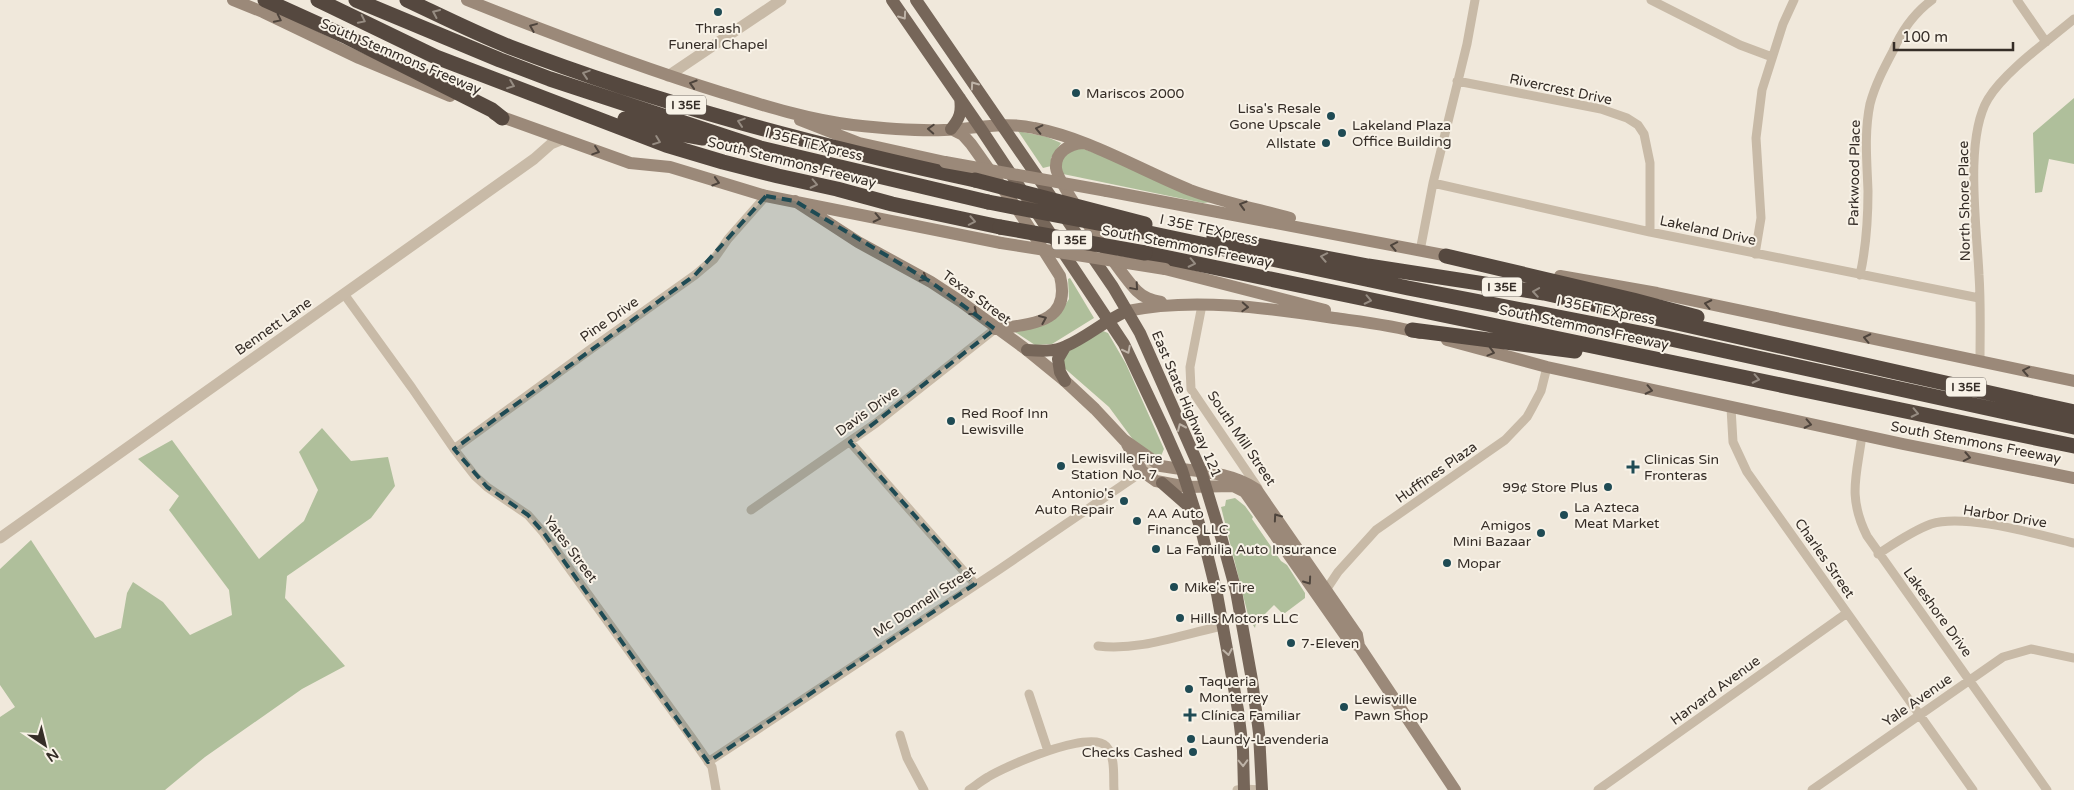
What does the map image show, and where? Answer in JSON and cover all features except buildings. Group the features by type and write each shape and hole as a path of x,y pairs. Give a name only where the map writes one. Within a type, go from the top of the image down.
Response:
{"highway":[{"path":"265,0 347,37 492,110 502,118"},
{"name":"South Stemmons Freeway","path":"318,0 436,56 666,144 722,162 892,204 1000,227 1144,253 2002,431 2074,448"},
{"name":"I 35E TEXpress","path":"356,0 550,79 760,148 988,202 1140,227 1563,318 1676,340 2074,427"},
{"name":"South Stemmons Freeway","path":"406,0 508,46 648,94 757,127 866,156 975,180 1140,227 1368,266 1544,293 2074,412"},
{"path":"530,92 664,130 760,148"},
{"path":"1446,256 1633,300 1857,362"},
{"path":"1368,266 1393,280 1563,318"},
{"path":"1412,330 1708,370"}],"main road":[{"name":"South Stemmons Freeway","path":"233,0 263,12 359,58 502,118 630,163 670,167 766,196 1001,243 1165,269 1285,298 1376,324"},
{"path":"468,0 545,32 668,76 756,103 859,143 945,162 1446,256 1657,293 2074,381"},
{"path":"892,0 980,126 1124,344 1182,470 1210,564 1224,626 1243,750 1242,790"},
{"name":"East State Highway 121","path":"916,0 1113,287 1140,332 1201,471 1236,591 1259,733 1262,790"},
{"path":"914,31 942,54 951,52"},
{"path":"951,129 958,121 962,111 960,98"},
{"path":"756,103 854,125 951,129 1016,124 1036,128 1086,143 1124,158 1190,190 1357,239"},
{"path":"951,129 963,134 971,144 1050,260 1060,276 1063,288 1060,305 1048,318 1027,325 995,329"},
{"path":"1086,143 1072,143 1062,150 1056,161 1057,176 1088,225 1136,290 1147,299 1172,304"},
{"name":"Texas Street","path":"795,201 858,242 931,282 1027,350 1096,409 1124,440 1142,471 1156,481 1187,487"},
{"name":"South Stemmons Freeway","path":"1127,311 1153,305 1172,304 1272,309 1412,330 1547,367 1731,408 2074,478"},
{"path":"1027,350 1045,351 1065,347 1108,319 1127,311"},
{"path":"1065,347 1058,359 1060,372 1065,381"},
{"name":"Texas Street","path":"1124,440 1162,466 1182,470"},
{"name":"South Mill Street","path":"1182,470 1201,471 1237,478 1256,489 1260,503"},
{"path":"1162,483 1195,511"},
{"name":"South Mill Street","path":"1187,487 1238,487 1260,503 1322,593 1350,642 1359,646 1455,790"}],"street":[{"path":"668,76 780,0"},
{"path":"1420,251 1433,183 1467,44 1475,0"},
{"path":"1651,0 1740,46 1772,57"},
{"path":"1755,254 1760,218 1756,138 1762,90 1783,24 1794,0"},
{"name":"Parkwood Place","path":"1860,275 1865,256 1867,230 1868,193 1865,143 1871,102 1885,63 1898,38 1915,15 1932,0"},
{"path":"2017,0 2046,42"},
{"name":"North Shore Place","path":"1980,362 1975,222 1975,139 1979,116 1996,88 2074,19"},
{"name":"Rivercrest Drive","path":"1457,81 1601,110 1627,118 1638,126 1644,134 1650,163 1650,232"},
{"name":"Bennett Lane","path":"0,538 534,159 551,144 563,139"},
{"name":"Lakeland Drive","path":"1433,183 1650,232 1979,298"},
{"name":"Pine Drive","path":"454,449 695,275 714,259 728,239 766,196"},
{"name":"Yates Street","path":"344,294 454,449 481,482 528,515 543,532 712,767 716,790"},
{"name":"South Mill Street","path":"1202,305 1190,367 1191,390 1260,503"},
{"name":"Davis Drive","path":"751,510 850,442 995,329"},
{"name":"Huffines Plaza","path":"1322,593 1338,572 1376,530 1504,440 1527,417 1540,391 1547,367"},
{"name":"Charles Street","path":"1731,408 1733,442 1747,472 1973,790"},
{"name":"Lakeshore Drive","path":"1862,435 1854,492 1855,506 1860,523 1878,554 2047,790"},
{"path":"850,442 975,584"},
{"name":"Mc Donnell Street","path":"708,762 1000,569 1155,462"},
{"name":"Harbor Drive","path":"1878,554 1905,537 1933,524 1949,522 1978,523 2074,543"},
{"name":"Harvard Avenue","path":"1598,790 1847,612"},
{"path":"1098,646 1124,648 1224,626"},
{"name":"Yale Avenue","path":"1812,790 1993,662 2019,651 2042,650 2074,658"},
{"path":"1029,694 1048,751"},
{"path":"900,735 907,758 924,790"},
{"path":"969,790 988,777 1019,761 1048,751 1097,740 1105,745 1112,754 1114,790"},
{"path":"1242,790 1262,790"}],"highlighted area":[{"path":"766,196 795,201 931,282 995,329 850,442 975,584 708,762 543,532 528,515 487,487 454,449 695,275"}],"green space":[{"path":"2074,98 2074,164 2049,159 2042,192 2035,193 2033,133"},
{"path":"1018,131 1047,137 1061,143 1051,158 1051,166 1043,168"},
{"path":"1075,146 1212,202 1203,203 1063,174 1062,158"},
{"path":"1070,278 1094,318 1052,344 1035,345 1012,330 1059,314 1069,299 1068,279"},
{"path":"1103,331 1108,333 1126,364 1164,449 1161,456 1155,457 1137,445 1109,407 1062,366 1063,354"},
{"path":"322,428 351,461 388,457 395,486 371,518 287,576 285,598 345,666 302,689 205,757 165,790 0,790 0,717 15,707 0,685 0,569 31,540 95,638 121,628 127,593 133,582 163,602 190,635 232,615 229,590 169,510 179,496 138,459 172,440 259,559 304,521 318,490 299,452"},
{"path":"1235,498 1245,506 1253,517 1252,519 1281,561 1287,565 1305,593 1305,598 1285,613 1282,613 1274,605 1256,623 1255,628 1249,619 1221,507 1225,506 1226,500"}],"place":[{"name":"Thrash Funeral Chapel","path":"718,12"},
{"name":"Mariscos 2000","path":"1076,93"},
{"name":"Lisa's Resale Gone Upscale","path":"1331,116"},
{"name":"Lakeland Plaza Office Building","path":"1342,133"},
{"name":"Allstate","path":"1326,143"},
{"name":"Red Roof Inn Lewisville","path":"951,421"},
{"name":"Lewisville Fire Station No. 7","path":"1061,466"},
{"name":"Clinicas Sin Fronteras","path":"1633,467"},
{"name":"99¢ Store Plus","path":"1608,487"},
{"name":"Antonio's Auto Repair","path":"1124,501"},
{"name":"La Azteca Meat Market","path":"1564,515"},
{"name":"AA Auto Finance LLC","path":"1137,521"},
{"name":"Amigos Mini Bazaar","path":"1541,533"},
{"name":"La Familia Auto Insurance","path":"1156,549"},
{"name":"Mopar","path":"1447,563"},
{"name":"Mike's Tire","path":"1174,587"},
{"name":"Hills Motors LLC","path":"1180,618"},
{"name":"7-Eleven","path":"1291,643"},
{"name":"Taqueria Monterrey","path":"1189,689"},
{"name":"Lewisville Pawn Shop","path":"1344,707"},
{"name":"Clínica Familiar","path":"1190,715"},
{"name":"Laundy-Lavenderia","path":"1191,739"},
{"name":"Checks Cashed","path":"1193,752"}]}
